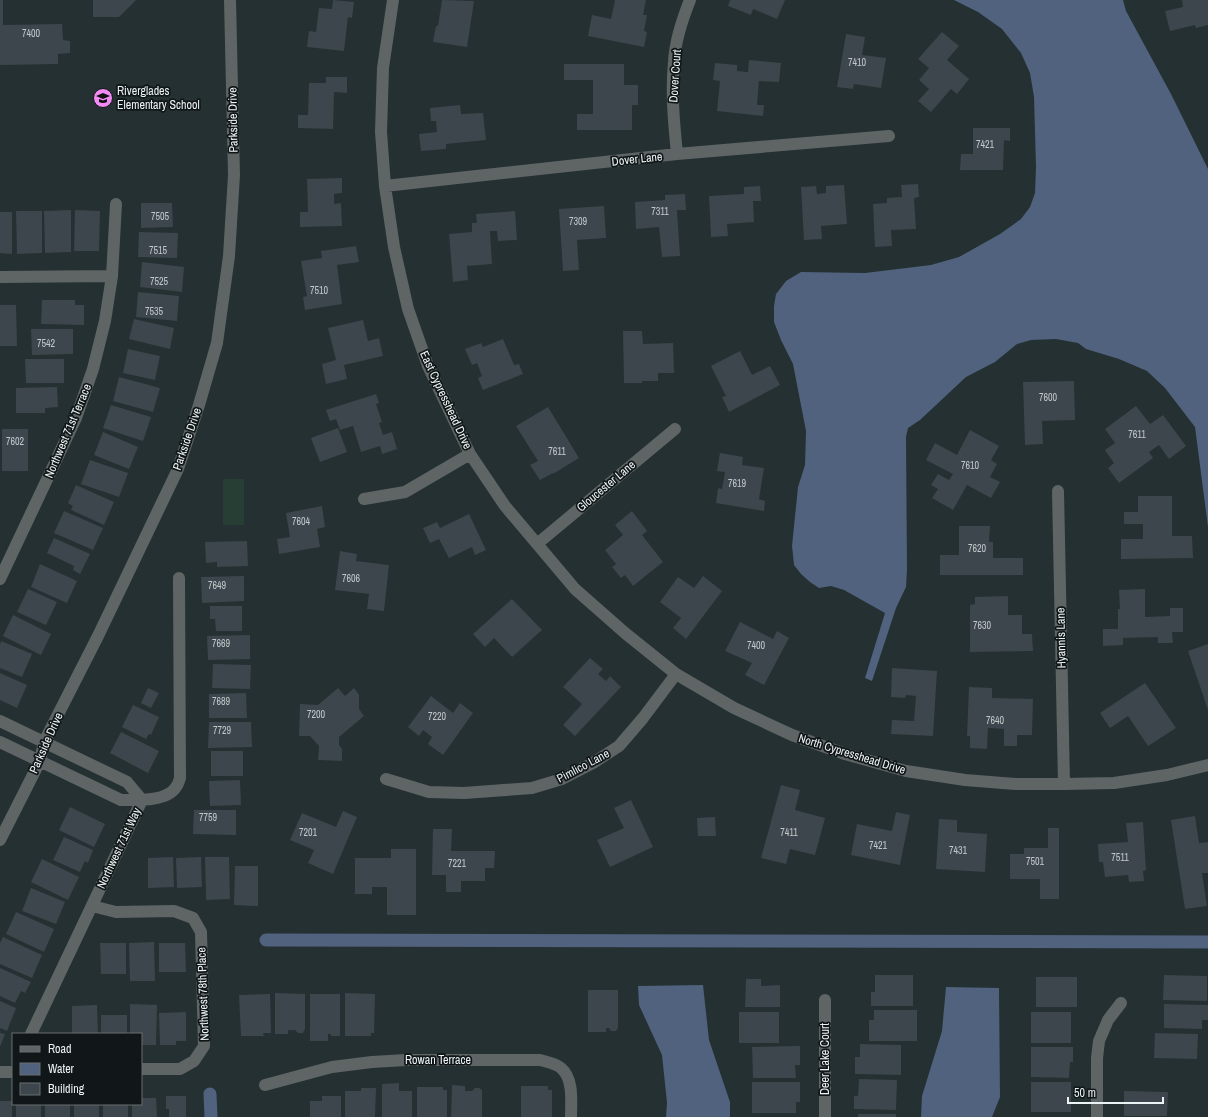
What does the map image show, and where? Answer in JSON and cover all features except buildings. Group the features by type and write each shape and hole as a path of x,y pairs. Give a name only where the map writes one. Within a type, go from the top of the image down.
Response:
{"street":[{"name":"Parkside Drive","path":"0,840 40,761 44,742 101,629 178,469 199,405 216,343 229,256 234,175 230,0"},
{"name":"East Cypresshead Drive","path":"393,0 383,68 381,132 385,186 394,247 408,309 428,366 470,454 505,506 575,589 625,633 676,674"},
{"name":"Dover Court","path":"677,154 673,102 674,61 682,21 690,0"},
{"name":"Dover Lane","path":"385,186 677,154 889,136"},
{"name":"Northwest 71st Terrace","path":"0,579 76,418 94,370 105,321 112,276 116,204"},
{"path":"0,277 112,276"},
{"name":"Gloucester Lane","path":"537,544 675,429"},
{"path":"364,499 405,492 470,454"},
{"name":"Hyannis Lane","path":"1058,491 1064,784"},
{"name":"Northwest 71st Way","path":"31,1033 142,800 166,796 176,788 180,778 179,578"},
{"name":"North Cypresshead Drive","path":"676,674 734,708 792,735 845,754 906,771 965,780 1016,784 1064,784 1114,783 1167,775 1208,766"},
{"name":"Pimlico Lane","path":"386,779 429,792 464,793 532,788 562,779 593,763 619,746 643,718 676,674"},
{"path":"0,721 127,782 142,800"},
{"path":"0,742 121,800 142,800"},
{"path":"108,793 116,777"},
{"name":"Northwest 78th Place","path":"92,906 116,912 174,911 193,918 201,932 204,1046 194,1061 180,1069 142,1069"},
{"name":"Deer Lake Court","path":"825,1000 825,1117"},
{"path":"1097,1117 1097,1058 1099,1041 1108,1020 1121,1003"},
{"name":"Rowan Terrace","path":"265,1085 332,1067 372,1062 406,1060 540,1060 552,1063 562,1068 568,1079 571,1095 571,1117"},
{"path":"0,1072 12,1072"}],"green space":[{"path":"223,479 244,479 244,525 223,525"}],"water":[{"path":"954,0 1123,0 1126,11 1171,94 1208,169 1208,527 1195,427 1165,388 1147,371 1119,359 1086,349 1078,343 1056,339 1031,340 1017,344 995,362 966,377 920,420 908,428 906,437 906,587 896,608 872,681 865,678 885,613 844,590 831,586 819,588 801,574 794,565 792,546 798,487 805,465 806,431 793,364 774,322 774,306 776,294 786,281 801,272 865,273 931,265 959,257 1000,234 1021,219 1030,207 1035,193 1036,167 1034,97 1030,73 1021,53 1002,29 978,12"},
{"path":"703,985 709,1040 730,1102 730,1117 666,1117 667,1103 662,1055 639,1005 638,986"},
{"path":"946,987 999,988 1000,1097 992,1117 921,1117 922,1096 942,1031"}],"waterway":[{"path":"266,940 1208,942"},
{"path":"210,1094 211,1117"}],"place":[{"name":"Riverglades Elementary School","path":"103,98"}]}
